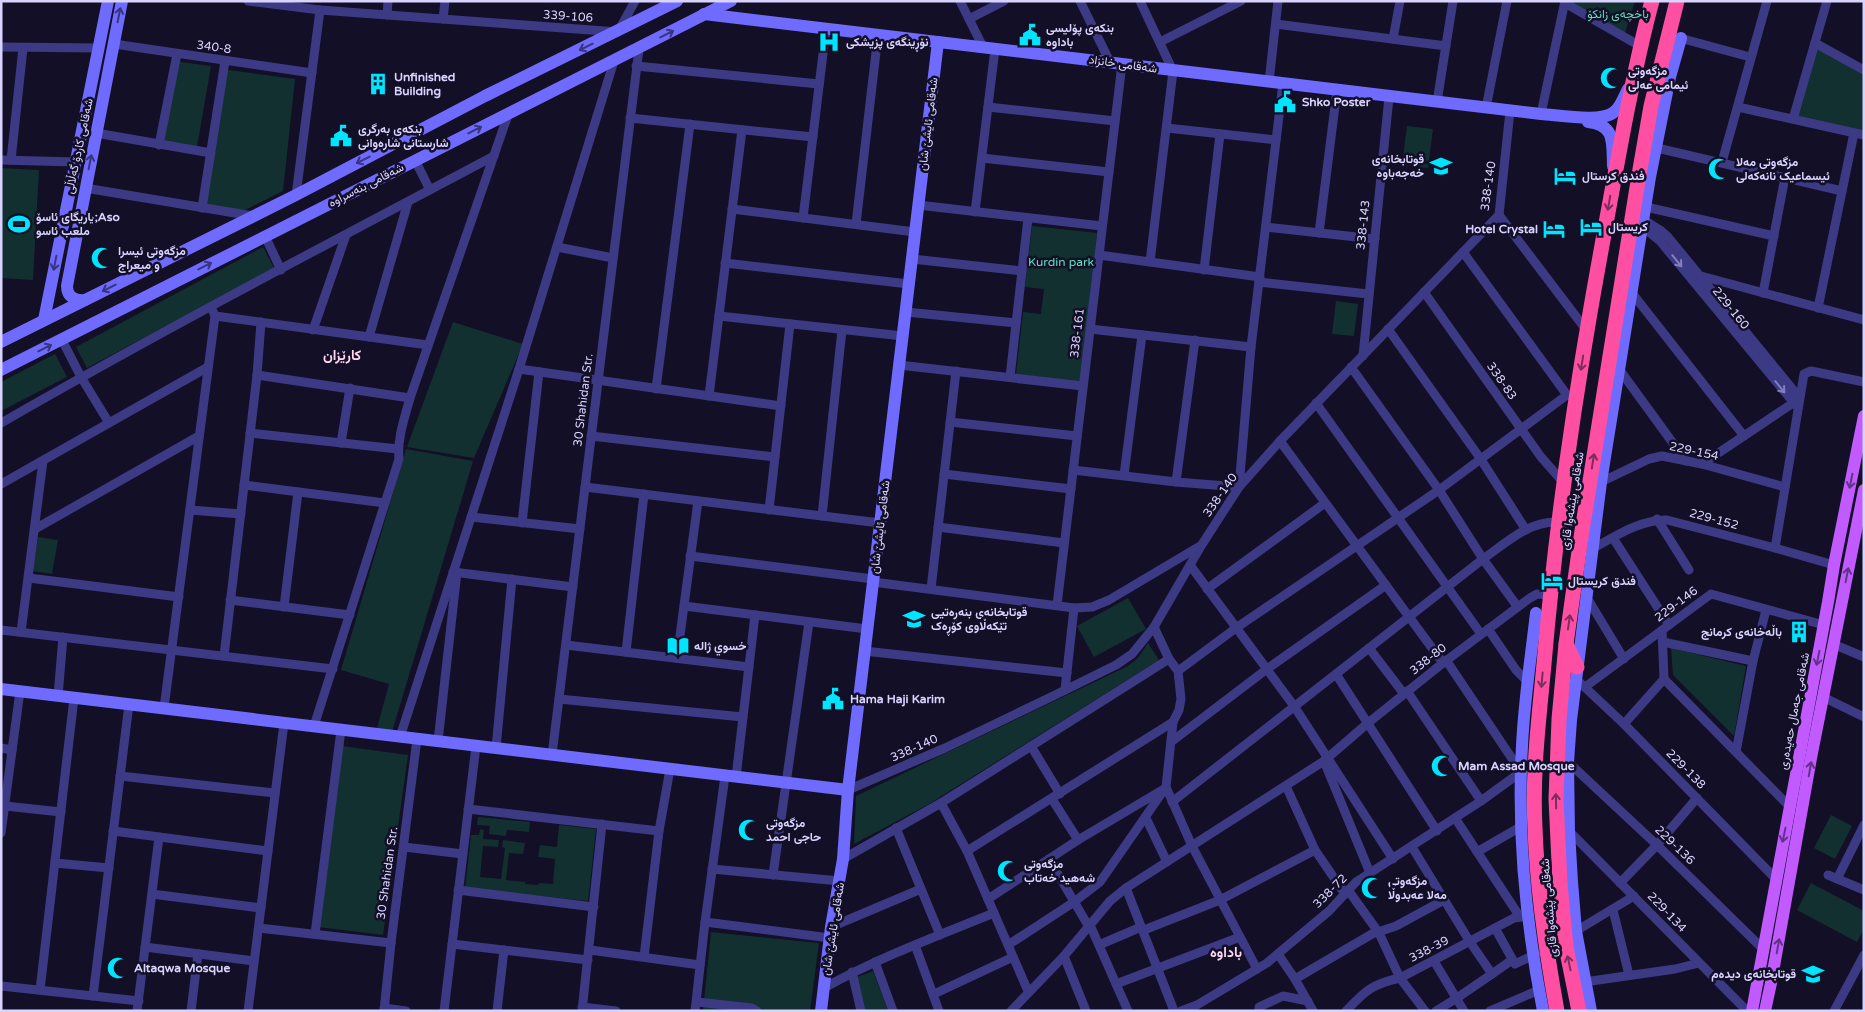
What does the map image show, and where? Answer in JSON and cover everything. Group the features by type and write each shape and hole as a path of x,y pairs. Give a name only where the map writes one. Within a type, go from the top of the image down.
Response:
{"highway":[{"name":"شەقامی پێشەوا قازی","path":"1557,1011 1540,953 1531,884 1534,824 1529,749 1540,637 1550,595 1572,396 1587,331 1613,178 1640,46 1652,1"},
{"name":"شەقامی پێشەوا قازی","path":"1579,1011 1566,948 1566,883 1556,799 1558,719 1566,644 1583,525 1609,399 1645,176 1651,106 1675,36 1677,1"},
{"path":"1558,522 1583,525"},
{"path":"1566,644 1580,678"}],"main road":[{"name":"شەقامی جەمال حەیدەری","path":"1752,1011 1775,878 1864,416"},
{"name":"شەقامی جەمال حەیدەری","path":"1765,1011 1833,644 1864,490"},
{"path":"1828,602 1841,605"}],"street":[{"name":"شەقامی کاردۆ گەڵاڵی","path":"86,300 74,299 69,295 67,286 96,133 103,62 99,48 108,1"},
{"name":"شەقامی کاردۆ گەڵاڵی","path":"44,320 76,162 103,62 114,44 122,1"},
{"name":"339-106","path":"248,1 320,10 618,32"},
{"path":"387,15 388,1"},
{"path":"443,19 445,1"},
{"path":"618,32 635,1"},
{"name":"شەقامی بنەسراوە","path":"1,342 296,195 485,96 618,32 677,1"},
{"name":"شەقامی بنەسراوە","path":"1,370 731,1"},
{"path":"960,1 969,19 989,48 988,106 975,212"},
{"path":"969,19 1004,1"},
{"path":"1080,1 1116,63"},
{"path":"1140,1 1173,71 1150,262"},
{"path":"1160,42 1241,1"},
{"path":"1269,82 1278,1"},
{"path":"1394,39 1400,1"},
{"path":"1436,102 1453,1"},
{"path":"1486,108 1507,1"},
{"path":"1722,162 1767,1"},
{"path":"1793,120 1827,1"},
{"path":"1541,114 1565,2 1640,46"},
{"path":"296,195 320,10"},
{"name":"شەقامی خانزاد","path":"704,14 1390,97 1510,111 1593,118 1606,117 1615,112 1634,78"},
{"path":"1276,24 1446,46"},
{"path":"803,218 826,29"},
{"path":"856,224 878,35"},
{"path":"1591,1011 1566,883 1568,762 1580,678 1586,595 1601,482 1609,399 1620,369 1646,207 1645,176 1657,148 1670,77 1675,36 1750,57"},
{"name":"شەقامی ئایشێ شان","path":"821,1011 843,859 848,790 864,651 938,42"},
{"path":"1815,42 1864,70"},
{"name":"340-8","path":"114,44 312,73"},
{"path":"1,47 99,48"},
{"path":"23,48 6,160 76,162"},
{"name":"30 Shahidan Str.","path":"552,755 638,49"},
{"path":"159,145 177,54"},
{"path":"202,208 225,61"},
{"path":"400,737 519,370 614,61"},
{"name":"338-161","path":"1057,605 1115,120 1116,63"},
{"path":"636,66 819,84"},
{"path":"1073,470 1239,487 1252,347 1283,84"},
{"path":"1319,232 1337,90"},
{"name":"338-143","path":"1363,356 1390,97"},
{"path":"988,106 1115,120"},
{"path":"1738,107 1864,135"},
{"name":"338-140","path":"848,790 945,748 1066,690 1125,659 1154,627 1201,546 1239,487 1316,403 1499,215 1510,111"},
{"path":"314,726 399,459 398,449 410,398 509,112"},
{"name":"شەقامی خانزاد","path":"1541,114 1596,123 1607,129 1612,144 1613,178"},
{"path":"630,118 813,137"},
{"path":"656,389 690,124"},
{"path":"1167,128 1276,140"},
{"path":"709,396 742,130"},
{"path":"96,133 211,153"},
{"path":"1818,308 1854,133"},
{"path":"1204,270 1220,134"},
{"path":"1657,148 1842,191"},
{"path":"1,423 81,377 213,311 281,270 494,156"},
{"path":"982,158 1109,172"},
{"path":"415,160 430,190"},
{"path":"1763,293 1785,178"},
{"path":"85,188 253,216"},
{"path":"369,337 408,202"},
{"path":"918,205 1102,226"},
{"path":"1646,207 1774,236"},
{"path":"732,209 915,232"},
{"path":"1499,215 1587,331"},
{"path":"1010,377 1028,218"},
{"name":"229-160","path":"1643,224 1660,230 1668,237 1796,402"},
{"name":"229-160","path":"1643,224 1660,241 1796,402"},
{"path":"1266,227 1375,239"},
{"path":"221,232 231,253"},
{"path":"265,236 281,270"},
{"path":"313,330 346,236"},
{"path":"557,246 613,258"},
{"path":"1178,671 1236,628 1439,490 1520,428 1572,396 1463,252"},
{"path":"1099,255 1260,280 1368,294"},
{"path":"912,259 1022,271"},
{"path":"725,263 909,284"},
{"path":"1700,276 1864,320"},
{"name":"338-83","path":"1424,292 1545,463 1564,482"},
{"path":"1632,293 1744,436"},
{"path":"213,311 261,322 428,345"},
{"path":"164,708 208,367 213,311"},
{"path":"906,312 1016,323"},
{"path":"719,316 903,336"},
{"path":"224,656 257,375 261,322"},
{"path":"769,510 790,324"},
{"path":"1090,329 1252,347"},
{"path":"1388,329 1480,458 1526,530"},
{"path":"822,516 842,330"},
{"path":"1124,475 1142,335"},
{"path":"62,340 81,377 109,423"},
{"path":"1176,482 1194,340"},
{"path":"899,365 1083,386"},
{"path":"1,484 208,367"},
{"path":"1352,367 1439,490 1483,559 1517,606"},
{"path":"1620,369 1686,461"},
{"path":"519,370 781,406"},
{"path":"931,589 956,371"},
{"path":"1775,548 1796,402 1804,374 1811,371 1864,382"},
{"path":"522,523 538,372"},
{"path":"257,375 410,398"},
{"path":"341,443 350,388"},
{"path":"1702,464 1796,402"},
{"path":"1316,403 1447,586 1528,682"},
{"path":"950,422 1077,436"},
{"path":"250,433 398,449"},
{"path":"35,529 199,436"},
{"path":"591,436 775,457"},
{"path":"1280,441 1409,617 1444,661 1521,772"},
{"name":"229-154","path":"1601,482 1649,459 1662,456 1702,464 1785,487"},
{"path":"21,632 43,461"},
{"path":"944,474 1071,489"},
{"path":"244,485 385,503"},
{"path":"585,488 880,523"},
{"path":"284,607 298,492"},
{"path":"626,652 644,494"},
{"path":"677,658 698,501"},
{"path":"1207,589 1325,503"},
{"path":"190,510 240,514"},
{"path":"470,517 580,529"},
{"path":"1592,548 1656,519 1688,570"},
{"name":"229-152","path":"1656,519 1667,520 1834,565"},
{"path":"1172,802 1483,559 1526,530 1542,523 1558,522"},
{"path":"938,527 1064,543"},
{"path":"1613,538 1666,628 1663,642 1664,679 1790,807"},
{"path":"690,556 1074,608 1092,607 1109,600 1201,546"},
{"path":"1190,565 1294,706 1326,759 1393,859"},
{"path":"455,572 573,587"},
{"path":"438,741 455,572"},
{"path":"29,578 179,597"},
{"path":"496,748 512,579"},
{"path":"1172,742 1267,669 1386,585"},
{"name":"338-80","path":"1011,1011 1028,991 1064,956 1110,901 1126,888 1326,759 1444,661 1517,606 1537,594 1550,595"},
{"name":"229-146","path":"1580,678 1624,659 1711,594 1824,625"},
{"path":"1586,595 1624,659"},
{"path":"230,600 350,615"},
{"path":"684,606 868,629"},
{"path":"1066,690 1074,608"},
{"path":"1736,752 1753,661 1766,610"},
{"path":"1524,917 1531,884 1522,826 1521,772 1529,749 1528,682 1540,637 1536,613"},
{"path":"755,615 743,717 712,869 696,1006 752,1008 756,1011"},
{"path":"774,875 809,622"},
{"path":"1008,945 1074,902 1100,882 1166,788 1173,722 1182,699 1178,671 1154,627"},
{"path":"1,630 333,669"},
{"path":"58,696 63,637"},
{"path":"1663,642 1753,661"},
{"path":"1833,644 1864,657"},
{"path":"566,645 749,667"},
{"path":"1369,648 1406,693 1481,801"},
{"path":"864,651 1067,674"},
{"path":"843,859 941,803 1170,659"},
{"path":"1336,674 1437,831"},
{"name":"229-138","path":"1580,678 1775,878"},
{"path":"1624,724 1664,679"},
{"path":"1,689 848,790"},
{"path":"1,833 20,691"},
{"path":"1823,697 1864,717"},
{"path":"40,990 74,698"},
{"path":"559,699 743,717"},
{"path":"92,996 129,704"},
{"path":"967,851 1173,722"},
{"path":"248,1011 284,723"},
{"path":"315,934 341,730"},
{"name":"30 Shahidan Str.","path":"384,1010 417,739"},
{"path":"444,1011 476,746"},
{"path":"1031,746 1060,794"},
{"path":"1,748 12,750"},
{"path":"1326,759 1370,873"},
{"name":"229-136","path":"1568,762 1657,845 1763,949"},
{"path":"644,957 659,831 670,769"},
{"name":"338-72","path":"1181,1011 1198,1008 1257,969 1278,954 1328,911 1356,882 1437,831 1521,772"},
{"path":"120,776 275,793"},
{"path":"1286,786 1315,850 1379,932 1400,978 1425,1011"},
{"path":"1166,788 1192,846 1257,969"},
{"path":"988,899 1078,840 1166,788"},
{"path":"1620,883 1657,845 1697,798"},
{"path":"1052,799 1078,840"},
{"path":"941,803 967,851 1028,991"},
{"path":"5,806 61,812"},
{"path":"468,809 659,831"},
{"path":"1146,818 1167,862"},
{"path":"1456,818 1477,852 1524,917 1540,953 1539,990 1543,1011"},
{"path":"602,824 590,950 582,1009 616,1011"},
{"path":"1864,825 1832,877 1864,890"},
{"path":"1477,852 1522,826"},
{"path":"896,828 940,935"},
{"path":"113,831 268,851"},
{"name":"229-134","path":"1568,831 1747,1011"},
{"path":"1,986 92,996 138,1006 160,837"},
{"path":"404,847 463,854"},
{"path":"1412,847 1470,942 1492,974"},
{"path":"1099,945 1220,900 1315,850"},
{"path":"1049,859 1099,945 1128,1011"},
{"path":"55,863 109,868"},
{"path":"712,869 840,881"},
{"path":"1126,888 1174,1011"},
{"path":"705,922 831,932 922,889"},
{"path":"458,890 594,907"},
{"path":"152,894 261,908"},
{"path":"1576,931 1614,910 1634,896"},
{"path":"1295,979 1372,934 1396,926 1444,900"},
{"path":"1614,910 1629,975"},
{"path":"824,988 852,972 994,913"},
{"name":"338-39","path":"1346,1011 1364,992 1382,982 1400,978 1514,918 1524,917"},
{"path":"259,928 391,943"},
{"path":"1495,928 1513,962 1518,964 1540,953"},
{"path":"1116,984 1240,937"},
{"path":"452,944 588,960"},
{"path":"915,945 939,1011"},
{"path":"145,947 254,961"},
{"path":"497,1011 504,950"},
{"path":"590,950 700,966"},
{"path":"191,1011 198,954"},
{"path":"1278,954 1313,1011"},
{"path":"1834,1011 1861,966 1864,955"},
{"path":"1064,956 1086,1011"},
{"path":"934,994 1013,957"},
{"path":"1436,1011 1512,960"},
{"path":"1434,961 1464,1011"},
{"path":"875,962 893,1011"},
{"path":"1584,982 1675,969 1699,963"},
{"path":"852,972 861,1011"},
{"path":"1490,1011 1539,990"},
{"path":"1259,1011 1259,1007 1282,996 1308,1001"},
{"path":"384,1010 406,1011"}],"green space":[{"name":"باخچەی زانکۆ","path":"1570,1 1635,1 1625,33"},
{"path":"1815,43 1864,70 1864,135 1793,119"},
{"path":"173,61 211,66 197,147 156,141"},
{"path":"222,69 295,79 283,191 243,211 201,205"},
{"path":"1407,126 1433,129 1428,168 1402,165"},
{"name":"یاریگای ئاسۆ;Aso ملعب ئاسو","path":"1,168 39,170 33,280 1,278"},
{"name":"Kurdin park","path":"1032,226 1097,233 1080,382 1016,374 1023,312 1041,314 1044,289 1025,287"},
{"path":"263,247 274,268 87,368 76,347"},
{"path":"1336,301 1358,304 1354,336 1332,334"},
{"path":"453,322 523,344 474,458 407,447"},
{"path":"55,354 67,377 1,411 1,382"},
{"path":"406,449 473,461 392,732 377,728 389,684 341,670"},
{"path":"38,537 58,540 52,574 33,571"},
{"path":"1128,598 1146,629 1094,657 1077,626"},
{"path":"1148,643 1159,660 929,804 854,844 856,796 1128,666 1138,658"},
{"path":"1671,648 1746,666 1734,736 1673,675"},
{"path":"342,746 408,755 383,935 318,927"},
{"path":"1831,815 1852,826 1835,859 1814,848"},
{"path":"478,817 530,822 529,832 507,830 506,836 489,834 490,826 477,825"},
{"path":"559,825 596,829 588,901 465,888 471,835 479,835 480,829 484,830 483,839 499,840 498,847 483,846 480,877 501,879 505,848 502,847 503,840 525,843 523,854 509,853 506,880 525,882 525,884 553,884 555,859 538,857 540,845 557,847"},
{"path":"1811,883 1864,911 1864,929 1857,942 1797,910"},
{"path":"711,932 819,943 810,1011 703,1011"},
{"path":"873,971 888,1011 865,1011 857,977"}],"place":[{"name":"بنکەی پۆلیسی باداوە","path":"1030,35"},
{"name":"نۆڕینگەی پزیشکی","path":"829,42"},
{"name":"مزگەوتی ئیمامی عەلی","path":"1611,78"},
{"name":"Unfinished Building","path":"378,84"},
{"name":"Shko Poster","path":"1285,102"},
{"name":"بنكەی بەرگری شارستانی شارەوانی","path":"341,136"},
{"name":"قوتابخانەی خەجەباوە","path":"1441,166"},
{"name":"مزگەوتی مەلا ئیسماعیک نانەکەلی","path":"1719,169"},
{"name":"فندق کرستال","path":"1565,176"},
{"name":"یاریگای ئاسۆ;Aso ملعب ئاسو","path":"19,224"},
{"name":"كريستال","path":"1591,227"},
{"name":"Hotel Crystal","path":"1554,229"},
{"name":"مزگەوتی ئیسرا و میعراج","path":"102,258"},
{"name":"فندق كريستال","path":"1552,581"},
{"name":"قوتابخانەی بنەڕەتیی تێکەڵاوی کۆڕەک","path":"914,619"},
{"name":"باڵەخانەی کرمانج","path":"1799,632"},
{"name":"خسوي ژاله","path":"678,646"},
{"name":"Hama Haji Karim","path":"833,699"},
{"name":"Mam Assad Mosque","path":"1442,766"},
{"name":"مزگەوتی حاجی احمد","path":"749,830"},
{"name":"مزگەوتی شەهید خەتاب","path":"1008,871"},
{"name":"مزگەوتی مەلا عەبدوڵا","path":"1372,888"},
{"name":"Altaqwa Mosque","path":"118,968"},
{"name":"قوتابخانەی دیدەم","path":"1813,974"}],"district":[{"name":"کارێزان","path":"342,355"},
{"name":"باداوە","path":"1226,952"}]}
